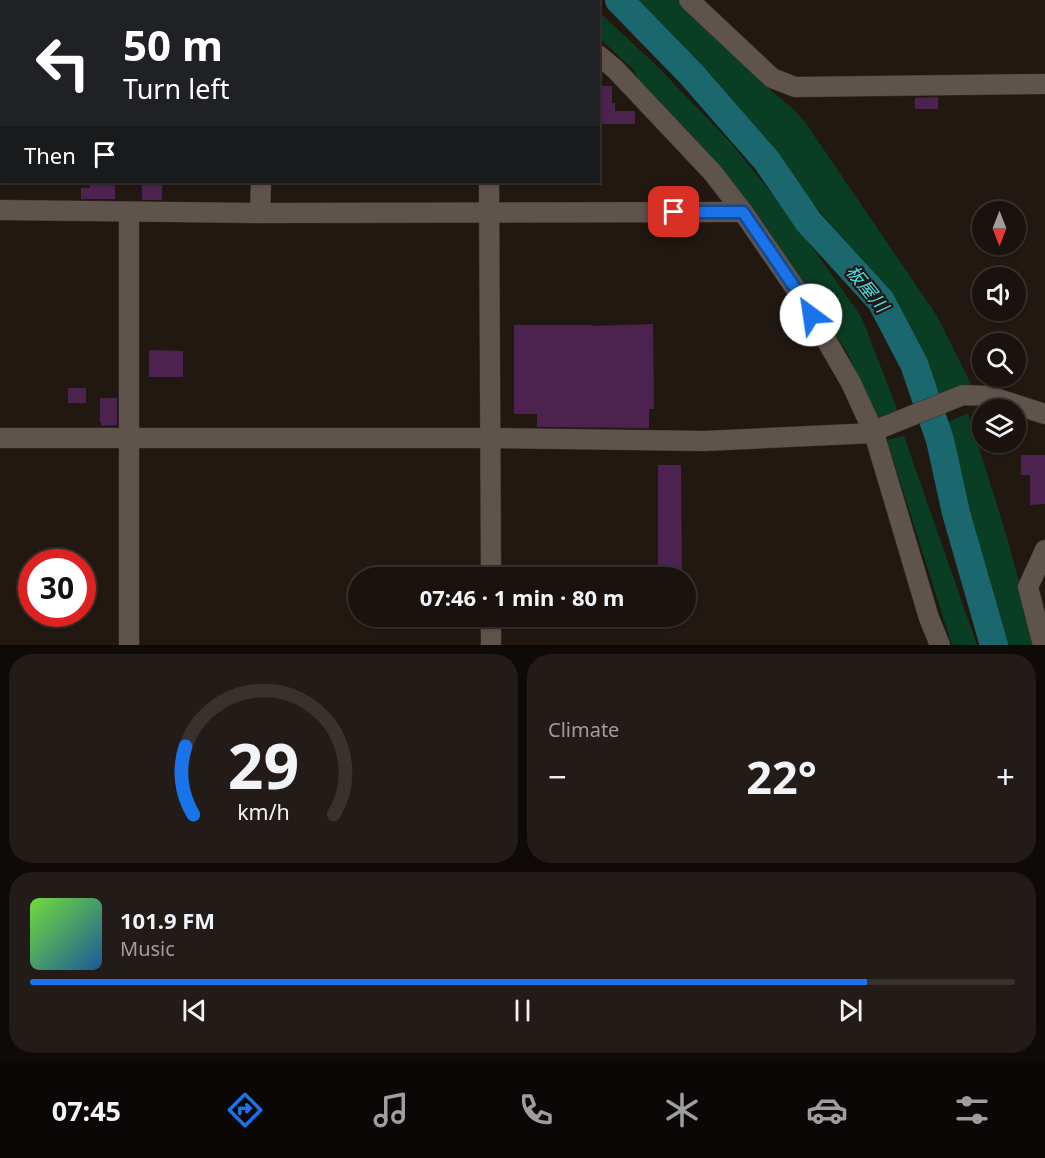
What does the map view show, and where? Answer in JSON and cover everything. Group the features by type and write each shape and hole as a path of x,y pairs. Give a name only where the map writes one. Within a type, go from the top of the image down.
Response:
{"street":[{"path":"689,0 772,78 795,87 1045,84"},
{"path":"600,57 615,69 713,172 802,298 878,430 929,618 940,645"},
{"path":"260,213 261,183"},
{"path":"489,183 491,567"},
{"path":"0,210 260,213 743,212"},
{"path":"129,212 129,645"},
{"path":"0,438 491,438 704,441 878,430 963,395 989,396 1045,414"},
{"path":"1043,645 1028,587 1045,550"},
{"path":"491,627 491,645"}],"green space":[{"path":"630,0 678,0 805,122 937,316 971,384 941,396 899,310 865,264 746,121"},
{"path":"600,13 656,65 730,142 791,217 862,318 898,412 876,421 847,352 756,213 693,136 644,89 633,69 600,39"},
{"path":"968,413 972,426 972,453 981,453 1037,645 1005,645 982,574 948,422"},
{"path":"904,436 977,645 952,645 887,440"}],"building":[{"path":"600,86 612,86 612,103 615,103 615,111 635,111 635,124 600,124"},
{"path":"938,97 938,109 915,109 915,98"},
{"path":"90,183 115,183 115,199 81,199 81,188 90,188"},
{"path":"142,183 162,183 162,200 142,200"},
{"path":"653,324 654,409 649,409 649,428 537,427 537,414 514,414 514,325"},
{"path":"149,350 183,351 183,377 149,377"},
{"path":"68,388 86,388 86,403 68,403"},
{"path":"100,398 117,398 117,425 101,426"},
{"path":"1021,455 1045,455 1045,504 1030,505 1030,475 1021,475"},
{"path":"658,465 681,465 682,567 658,567"}],"waterway":[{"name":"板屋川","path":"619,0 691,74 767,161 808,221 881,301 914,364 940,440 956,513 994,645"}],"route":[{"path":"674,212 743,212 802,298 811,315"}]}
